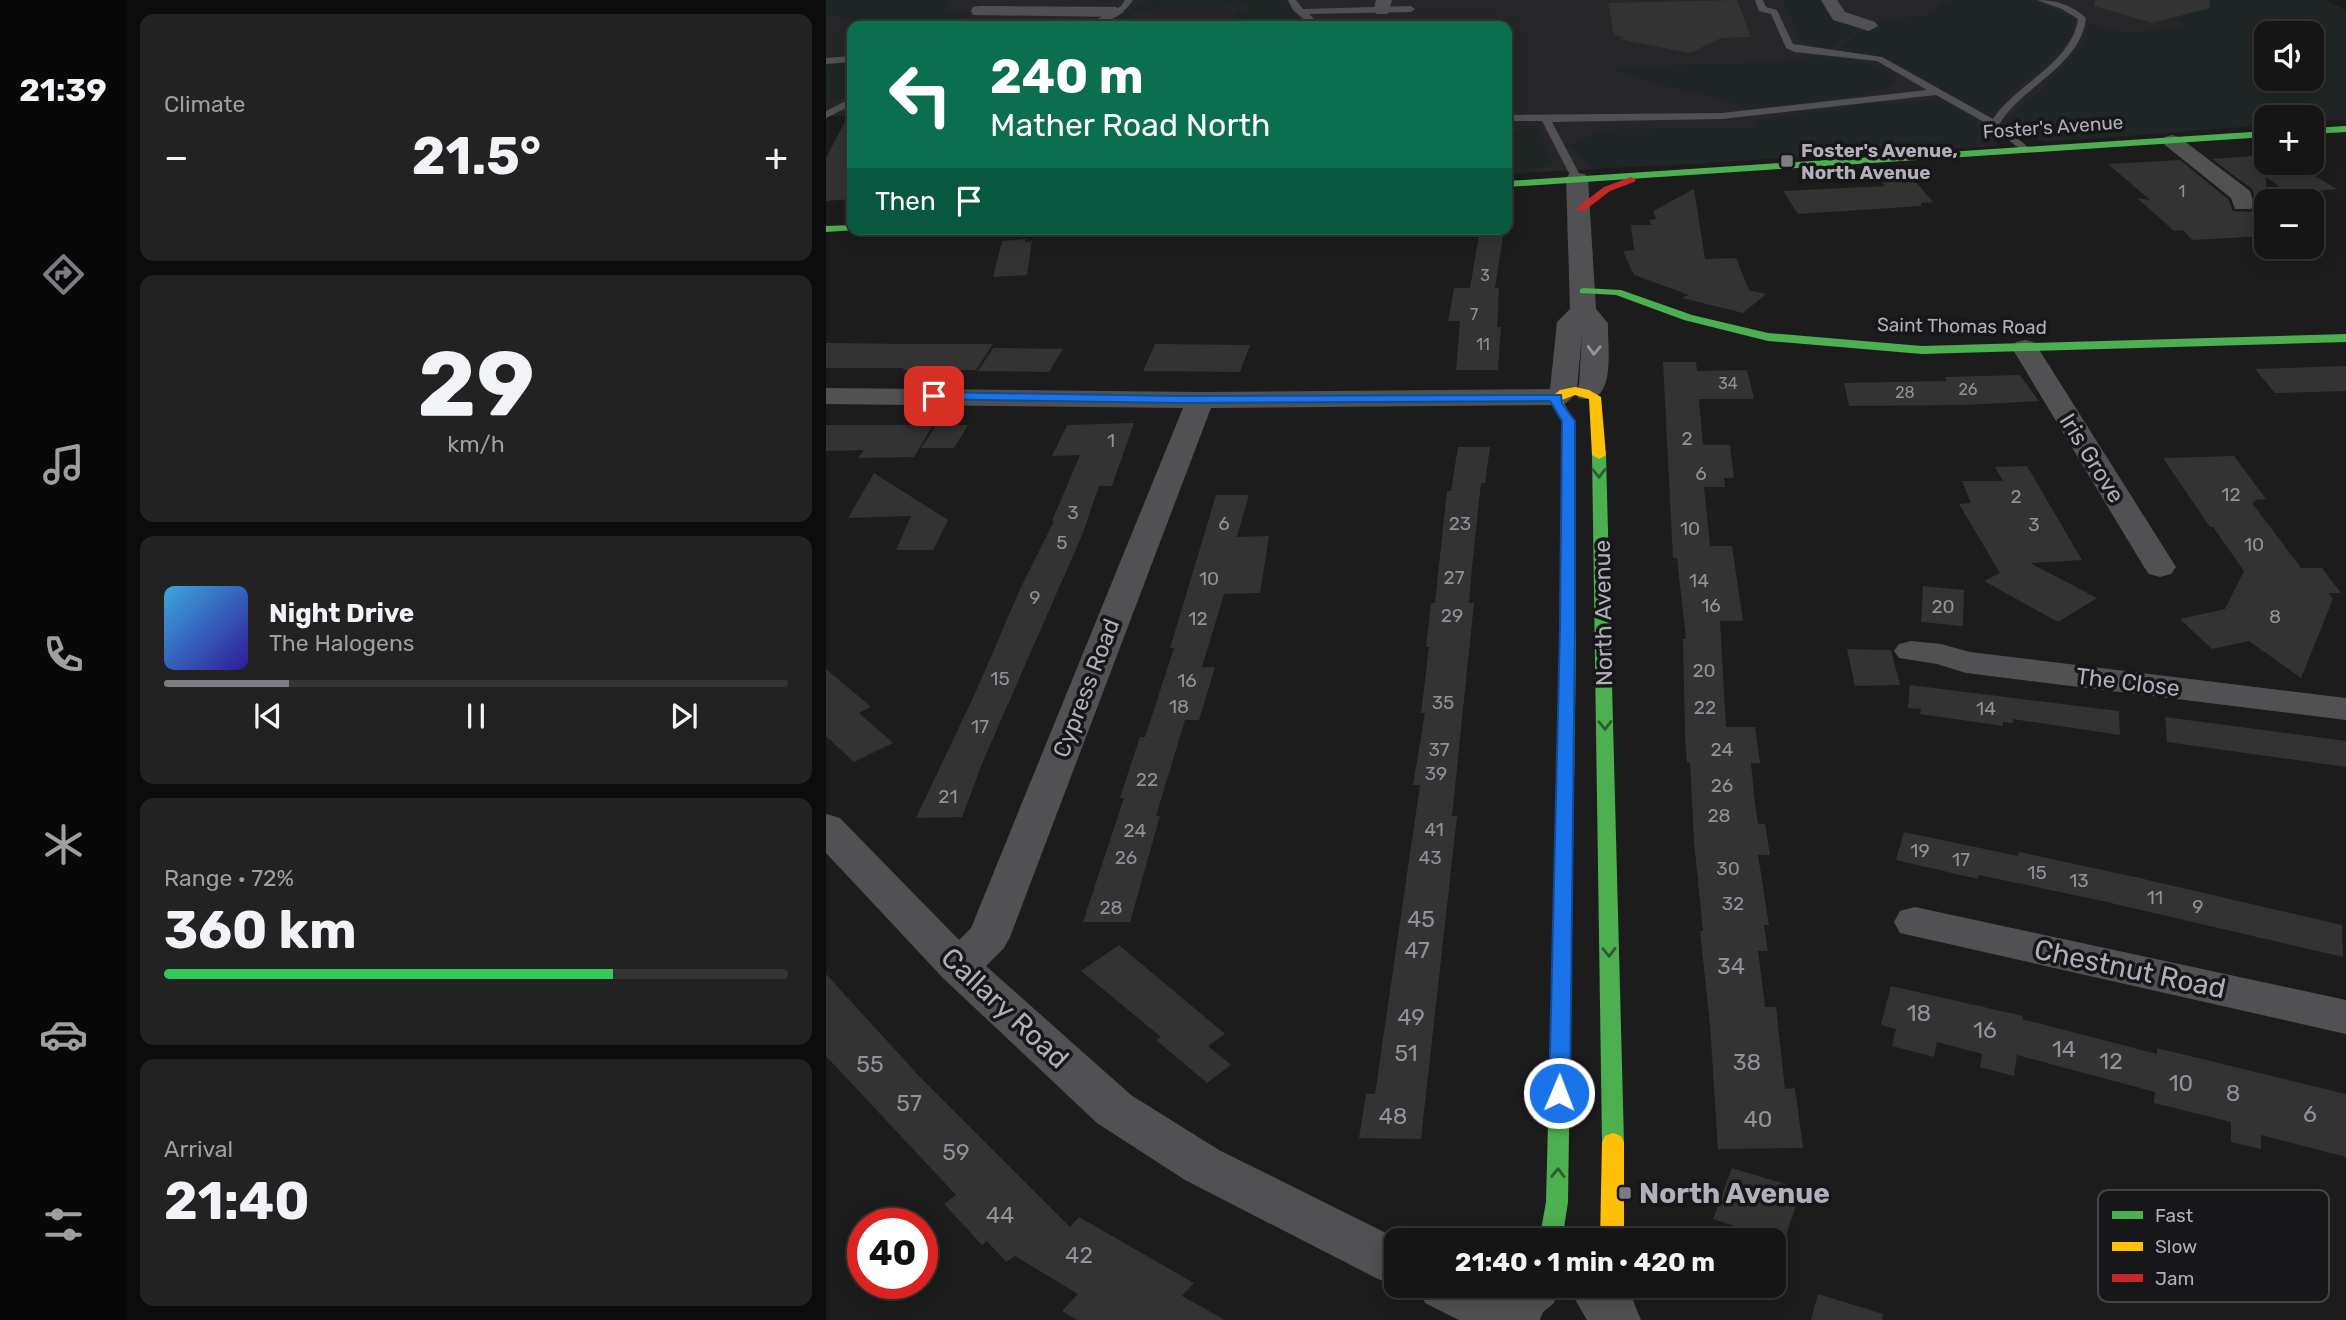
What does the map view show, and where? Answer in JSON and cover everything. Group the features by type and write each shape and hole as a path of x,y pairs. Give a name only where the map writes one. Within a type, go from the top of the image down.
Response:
{"street":[{"path":"1829,0 1839,16 1869,26"},
{"path":"979,11 1123,5"},
{"path":"2324,130 2346,129"},
{"name":"Foster's Avenue","path":"1512,184 2254,135"},
{"path":"2172,141 2242,196 2243,205"},
{"path":"1580,209 1607,189 1645,173"},
{"name":"North Avenue","path":"1552,1228 1557,1202 1568,627 1568,421 1573,399 1593,387 1595,323 1583,301 1577,179"},
{"path":"826,229 847,228"},
{"name":"Saint Thomas Road","path":"1583,301 1617,292 1688,318 1768,337 1922,350 2346,338"},
{"name":"Iris Grove","path":"2025,348 2160,567"},
{"path":"826,396 1200,400 1573,399"},
{"name":"North Avenue","path":"1573,399 1598,421 1613,1228"},
{"name":"Cypress Road","path":"958,967 989,937 1200,400"},
{"name":"The Close","path":"1911,651 1941,654 1966,663 2346,709"},
{"name":"Callary Road","path":"826,828 958,967 1114,1110 1202,1165 1384,1257"},
{"name":"Chestnut Road","path":"1915,922 2346,1017"},
{"path":"1468,1298 1512,1320 1522,1298"}],"lane":[{"path":"1097,21 1123,5 1130,7 1139,0"},
{"path":"1292,0 1312,21"},
{"path":"1759,0 1762,9 1774,12 1789,46 1795,50 1879,59 1995,124 2025,150"},
{"path":"1995,124 2010,103 2061,57 2081,33 2082,18 2065,7 2041,0"},
{"path":"1301,12 1383,5 1411,9"},
{"path":"826,61 847,60"},
{"path":"1512,118 1710,117 1796,109 1877,96 1938,92"},
{"path":"826,115 847,104"},
{"path":"1545,118 1577,179"}],"shaded area":[{"path":"826,0 2324,0 2346,10 2346,119 2324,121 2324,105 2254,105 2254,126 2057,141 2020,136 1996,139 1995,146 1512,174 1512,21 847,21 847,116 826,116"},
{"path":"826,0 953,0 945,10 973,12 965,19 840,20 843,16 826,16"},
{"path":"1284,0 1298,18 1258,21 1236,18 1238,12 1247,12 1249,6 1165,7 1135,12 1129,21 1107,21 1146,1"},
{"path":"1782,0 1824,0 1861,26 1829,49 1801,42"},
{"path":"1959,0 2030,0 2075,19 2072,33 2064,45 2000,106 1992,118 1891,60 1869,54 1836,52 1846,42 1877,23 1924,16 1937,10 1939,4"},
{"path":"2161,0 2324,0 2346,10 2346,119 2324,121 2324,105 2254,105 2254,126 2047,142 2020,136 2000,124 2009,120 2027,100 2041,92 2086,40 2084,38 2089,22 2096,24 2091,26 2114,31 2154,31 2191,24 2173,19 2198,11"},
{"path":"1813,57 1866,63 1897,77 1877,93 1750,109 1610,68 1798,61"},
{"path":"847,63 847,96 826,106 826,65"},
{"path":"1940,100 1983,123 1999,138 1995,140 1997,144 1594,168 1570,145 1604,130 1758,127 1759,120 1859,105"},
{"path":"1536,125 1552,162 1533,172 1512,174 1512,134"}],"building":[{"path":"1737,0 1751,37 1721,38 1690,53 1619,39 1624,37 1614,35 1608,3"},
{"path":"2095,0 2209,0 2210,8 2152,23 2094,6"},
{"path":"847,118 847,199 826,201 826,158"},
{"path":"2254,156 2254,175 2313,175 2337,189 2283,189 2266,177 2266,189 2254,189 2254,195 2252,189 2212,159"},
{"path":"2180,160 2229,200 2233,211 2251,212 2254,208 2254,237 2192,240 2183,230 2174,231 2137,198 2150,200 2108,164"},
{"path":"1914,180 1933,202 1921,203 1921,206 1798,214 1783,191 1885,186 1882,182"},
{"path":"1694,189 1705,259 1736,258 1749,290 1766,294 1743,313 1682,298 1689,295 1634,275 1623,251 1634,250 1631,225 1651,225 1649,220 1656,219 1653,211"},
{"path":"1479,235 1503,235 1495,288 1499,288 1497,327 1501,327 1498,370 1456,370 1460,321 1448,321 1454,288 1470,288"},
{"path":"1026,239 1025,242 1032,241 1027,275 993,277 1002,241"},
{"path":"826,343 993,344 976,370 902,370 904,368 826,368"},
{"path":"1155,344 1250,345 1240,372 1143,371"},
{"path":"993,348 1063,349 1049,372 978,371"},
{"path":"1663,362 1696,362 1697,371 1747,370 1754,399 1699,399 1703,445 1730,445 1734,478 1724,478 1725,487 1704,487 1710,546 1732,546 1743,621 1720,621 1726,727 1755,727 1760,763 1751,763 1754,796 1758,824 1765,824 1770,855 1758,855 1769,925 1764,925 1768,951 1758,951 1765,1007 1776,1007 1785,1089 1795,1088 1803,1148 1718,1149 1710,1025 1700,931 1703,931 1690,763 1687,763 1685,735 1683,639 1686,639 1677,558 1673,558"},
{"path":"2346,366 2346,391 2275,393 2255,369"},
{"path":"2020,375 2039,401 1849,406 1844,383 1947,381 1945,377"},
{"path":"1134,423 1112,486 1099,486 1083,533 983,761 962,817 916,818 977,689 1021,587 1054,521 1080,455 1052,456 1067,425"},
{"path":"937,424 968,425 954,448 921,448"},
{"path":"826,425 933,425 914,457 858,458 864,450 826,451"},
{"path":"1458,447 1490,447 1485,483 1481,483 1472,567 1469,603 1474,603 1452,816 1457,816 1421,1139 1359,1138 1366,1094 1375,1094 1420,785 1413,785 1425,713 1421,713 1429,647 1426,647 1431,603 1435,603 1447,491 1451,491"},
{"path":"2234,456 2266,499 2254,500 2256,502 2252,503 2301,568 2322,568 2341,593 2329,593 2333,599 2301,678 2249,641 2212,649 2180,619 2225,609 2244,571 2163,458"},
{"path":"2027,466 2082,560 2030,563 2097,598 2058,622 1984,581 2000,573 1959,504 1971,503 1962,481 2003,481 1995,467"},
{"path":"874,473 948,520 933,550 896,550 911,516 848,518"},
{"path":"1216,495 1249,495 1237,537 1269,536 1260,593 1224,594 1202,667 1215,667 1199,720 1185,720 1156,816 1160,816 1130,922 1083,922 1124,798 1120,798 1132,761 1140,737 1145,737 1174,648 1170,648"},
{"path":"1923,586 1964,590 1963,626 1921,622"},
{"path":"1847,649 1891,650 1900,685 1855,686"},
{"path":"826,669 871,707 859,713 893,743 854,762 826,736"},
{"path":"1910,685 2119,711 2120,735 2013,719 2013,723 2003,722 2003,726 1920,714 1921,709 1908,708"},
{"path":"2165,717 2346,741 2346,767 2167,742"},
{"path":"1904,832 2018,856 2019,852 2342,925 2343,957 2098,900 1979,875 1978,879 1896,860"},
{"path":"1119,945 1225,1034 1208,1046 1231,1065 1207,1083 1156,1040 1161,1037 1081,971"},
{"path":"826,974 919,1076 1070,1227 1079,1217 1194,1283 1182,1296 1225,1320 1077,1320 1062,1311 1078,1294 1015,1256 1006,1262 987,1241 982,1245 944,1204 956,1195 826,1056"},
{"path":"1891,986 2023,1016 2022,1019 2157,1054 2157,1048 2346,1094 2346,1157 2261,1135 2261,1149 2231,1142 2231,1122 2154,1103 2155,1092 2017,1055 2014,1076 1980,1067 1982,1054 1937,1042 1934,1057 1892,1046 1896,1029 1881,1025"},
{"path":"1732,1168 1801,1189 1786,1236 1786,1228 1741,1228 1713,1219"},
{"path":"1818,1294 1883,1314 1882,1320 1811,1320"}],"traffic: fast":[{"path":"2324,130 2346,129"},
{"path":"1512,184 2254,135"},
{"path":"826,229 847,228"},
{"path":"1584,291 1617,292 1688,318 1768,337 1922,350 2346,338"},
{"path":"1599,455 1613,1142"},
{"path":"1552,1228 1557,1202 1568,644"}],"traffic: slow":[{"path":"1568,644 1568,421 1555,399 1560,395 1575,391 1595,397 1599,455"},
{"path":"1612,1228 1613,1142"}],"traffic: jam":[{"path":"1580,209 1607,189 1631,180"}],"place":[{"name":"Foster's Avenue, North Avenue","path":"1787,161"},
{"name":"North Avenue","path":"1625,1193"}],"route":[{"path":"934,396 1178,400 1556,397 1556,403 1568,421 1568,627 1559,1093"}]}
